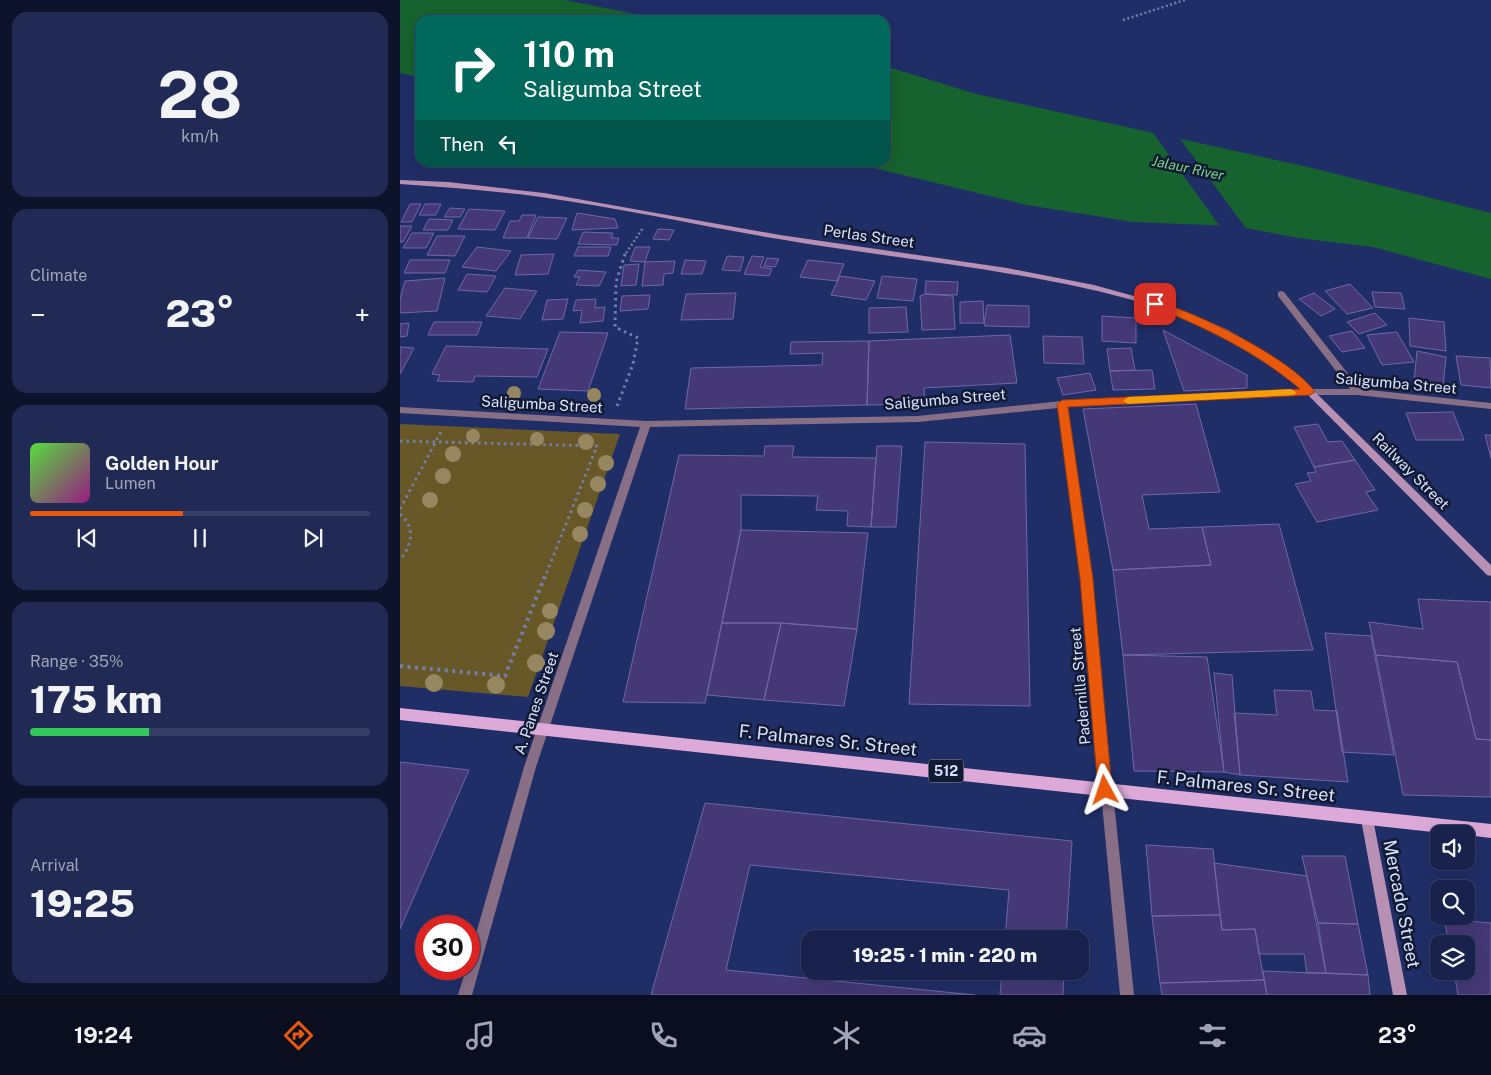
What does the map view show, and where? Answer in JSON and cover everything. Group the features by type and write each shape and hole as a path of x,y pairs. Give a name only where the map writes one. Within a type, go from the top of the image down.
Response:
{"main road":[{"name":"F. Palmares Sr. Street","path":"400,714 1491,831"}],"street":[{"name":"Perlas Street","path":"400,182 533,192 781,237 1012,271 1107,289 1155,304 1214,328 1247,345 1280,366 1310,392"},
{"path":"1281,294 1357,392"},
{"name":"Saligumba Street","path":"400,410 646,424 918,419 1062,404 1310,392 1357,392 1491,406"},
{"name":"Railway Street","path":"1310,392 1491,572"},
{"name":"Padernilla Street","path":"1062,404 1086,579 1126,995"},
{"name":"A. Panes Street","path":"464,995 543,729 646,424"},
{"name":"Mercado Street","path":"1367,819 1400,995"}],"path":[{"path":"1123,20 1185,0"},
{"path":"610,422 633,364 638,338 615,327 613,300 617,274 624,255 636,241 649,213"},
{"path":"400,509 450,414"},
{"path":"400,441 597,446 505,676 400,666"},
{"path":"400,514 407,519 412,537 409,548 400,560"}],"shaded area":[{"path":"400,424 620,434 528,697 400,686"}],"water":[{"path":"400,0 565,0 640,15 415,15 415,76 400,73"},
{"name":"Jalaur River","path":"890,68 976,94 1308,167 1491,213 1491,279 1373,247 1298,238 1236,226 1133,222 1027,205 870,167 890,167"}],"pier":[{"path":"1151,130 1178,136 1248,231 1221,228"}],"building":[{"path":"410,204 421,204 412,222 401,222"},
{"path":"425,204 441,204 436,215 419,215"},
{"path":"450,208 465,209 460,217 444,217"},
{"path":"469,209 505,211 495,230 458,229"},
{"path":"577,213 615,219 618,228 572,230"},
{"path":"522,215 536,215 527,238 503,238 510,221 519,221"},
{"path":"538,217 567,218 557,239 528,238"},
{"path":"429,219 453,220 448,230 423,230"},
{"path":"400,226 412,226 403,242 400,242"},
{"path":"658,229 674,230 669,240 653,239"},
{"path":"583,232 613,233 611,238 619,238 617,245 578,244"},
{"path":"412,233 434,233 426,248 403,248"},
{"path":"437,236 465,236 455,256 427,255"},
{"path":"477,247 511,251 496,271 462,267"},
{"path":"578,247 611,247 608,256 574,256"},
{"path":"635,247 650,247 645,262 630,261"},
{"path":"554,254 548,274 515,275 521,255"},
{"path":"727,256 744,257 740,271 722,270"},
{"path":"752,256 764,257 760,267 772,269 769,276 744,274"},
{"path":"767,258 779,259 775,267 764,266"},
{"path":"410,260 450,260 445,273 404,273"},
{"path":"685,260 706,261 702,274 681,274"},
{"path":"808,260 844,264 837,281 800,277"},
{"path":"675,261 673,273 664,274 663,285 642,286 645,262"},
{"path":"639,264 636,285 621,286 624,265"},
{"path":"578,270 606,272 599,286 576,285 580,277 574,277"},
{"path":"467,274 496,276 487,292 458,290"},
{"path":"840,276 875,281 866,300 831,295"},
{"path":"882,276 917,279 913,301 877,298"},
{"path":"445,278 437,311 400,313 400,299 405,281"},
{"path":"926,281 958,282 957,295 925,294"},
{"path":"1350,284 1373,308 1347,314 1325,291"},
{"path":"505,288 537,291 520,319 486,316"},
{"path":"1372,292 1401,293 1405,309 1375,307"},
{"path":"736,293 733,319 681,320 686,294"},
{"path":"1314,293 1335,309 1321,316 1299,299"},
{"path":"925,294 953,296 955,329 922,330 920,296"},
{"path":"650,295 648,309 620,311 622,296"},
{"path":"568,299 563,319 542,320 547,300"},
{"path":"596,299 595,308 605,307 603,321 580,323 582,310 573,311 576,300"},
{"path":"983,301 984,323 960,323 960,302"},
{"path":"987,305 1029,306 1029,327 985,326"},
{"path":"906,307 908,332 869,333 869,308"},
{"path":"1375,313 1387,325 1359,334 1347,322"},
{"path":"1102,316 1136,318 1136,343 1102,341"},
{"path":"1409,318 1444,322 1446,351 1410,346"},
{"path":"434,322 482,322 477,335 428,335"},
{"path":"409,323 407,336 400,337 400,324"},
{"path":"1163,330 1247,375 1247,388 1184,391"},
{"path":"1352,331 1365,348 1342,352 1329,336"},
{"path":"560,332 608,333 588,391 538,389"},
{"path":"1397,332 1414,362 1382,365 1367,335"},
{"path":"1010,335 1017,383 924,388 925,404 867,405 869,341"},
{"path":"1043,336 1082,337 1084,364 1044,363"},
{"path":"869,341 867,405 685,409 691,368 822,365 823,353 790,354 791,342"},
{"path":"446,346 548,349 537,377 475,376 473,382 437,381 440,375 432,374"},
{"path":"400,347 414,348 400,374"},
{"path":"1131,348 1135,370 1110,371 1107,349"},
{"path":"1417,351 1446,357 1443,387 1414,381"},
{"path":"1456,356 1490,358 1491,388 1461,385"},
{"path":"1152,370 1155,389 1113,390 1110,371"},
{"path":"1090,373 1096,390 1063,395 1057,378"},
{"path":"1196,404 1220,492 1142,495 1149,529 1202,527 1211,565 1113,570 1083,409"},
{"path":"1453,412 1464,440 1416,440 1406,413"},
{"path":"1318,424 1328,442 1342,441 1355,460 1314,467 1294,427"},
{"path":"1485,435 1491,435 1491,458"},
{"path":"925,442 1025,444 1030,706 909,704"},
{"path":"765,446 794,446 792,457 876,458 871,527 847,526 848,511 816,510 818,496 741,495 741,530 705,703 623,702 679,455 764,456"},
{"path":"877,446 902,446 896,527 871,527"},
{"path":"1355,460 1375,490 1366,492 1378,510 1317,522 1295,484 1311,481 1307,473 1316,472 1314,467"},
{"path":"1279,524 1313,650 1123,655 1113,570 1211,565 1202,527"},
{"path":"741,530 868,533 857,629 781,623 722,623"},
{"path":"1418,599 1491,602 1491,740 1476,739 1457,662 1376,655 1369,622 1423,629"},
{"path":"722,623 781,623 764,700 707,695"},
{"path":"781,623 857,629 844,706 764,700"},
{"path":"1325,633 1371,636 1394,755 1342,752"},
{"path":"1123,655 1207,657 1224,772 1134,771"},
{"path":"1376,655 1457,662 1476,739 1491,740 1491,797 1403,795"},
{"path":"1214,673 1232,675 1240,775 1224,772"},
{"path":"1274,690 1311,691 1314,710 1337,711 1348,782 1240,775 1234,713 1277,715"},
{"path":"400,762 469,770 400,929"},
{"path":"705,803 1072,841 1067,930 1006,930 1009,890 750,865 726,970 801,978 801,980 826,980 975,995 651,995"},
{"path":"1146,845 1213,849 1220,915 1152,916"},
{"path":"1302,856 1345,856 1358,924 1318,923"},
{"path":"1214,863 1307,876 1326,973 1307,973 1304,954 1259,954 1255,929 1222,930"},
{"path":"1220,915 1222,930 1255,929 1264,980 1160,983 1152,916"},
{"path":"1475,922 1491,923 1491,995 1458,995 1456,980 1475,980 1475,935 1447,935 1445,925 1475,925"},
{"path":"1318,923 1358,924 1368,975 1326,973"},
{"path":"1263,971 1368,975 1370,995 1267,995"},
{"path":"1001,980 1064,980 1063,995 1000,995"},
{"path":"1264,980 1267,995 1162,995 1160,983"}],"slow traffic":[{"path":"1128,401 1291,392"}],"route":[{"path":"1105,790 1086,579 1062,404 1310,392 1280,366 1247,345 1206,324 1155,304"}]}
